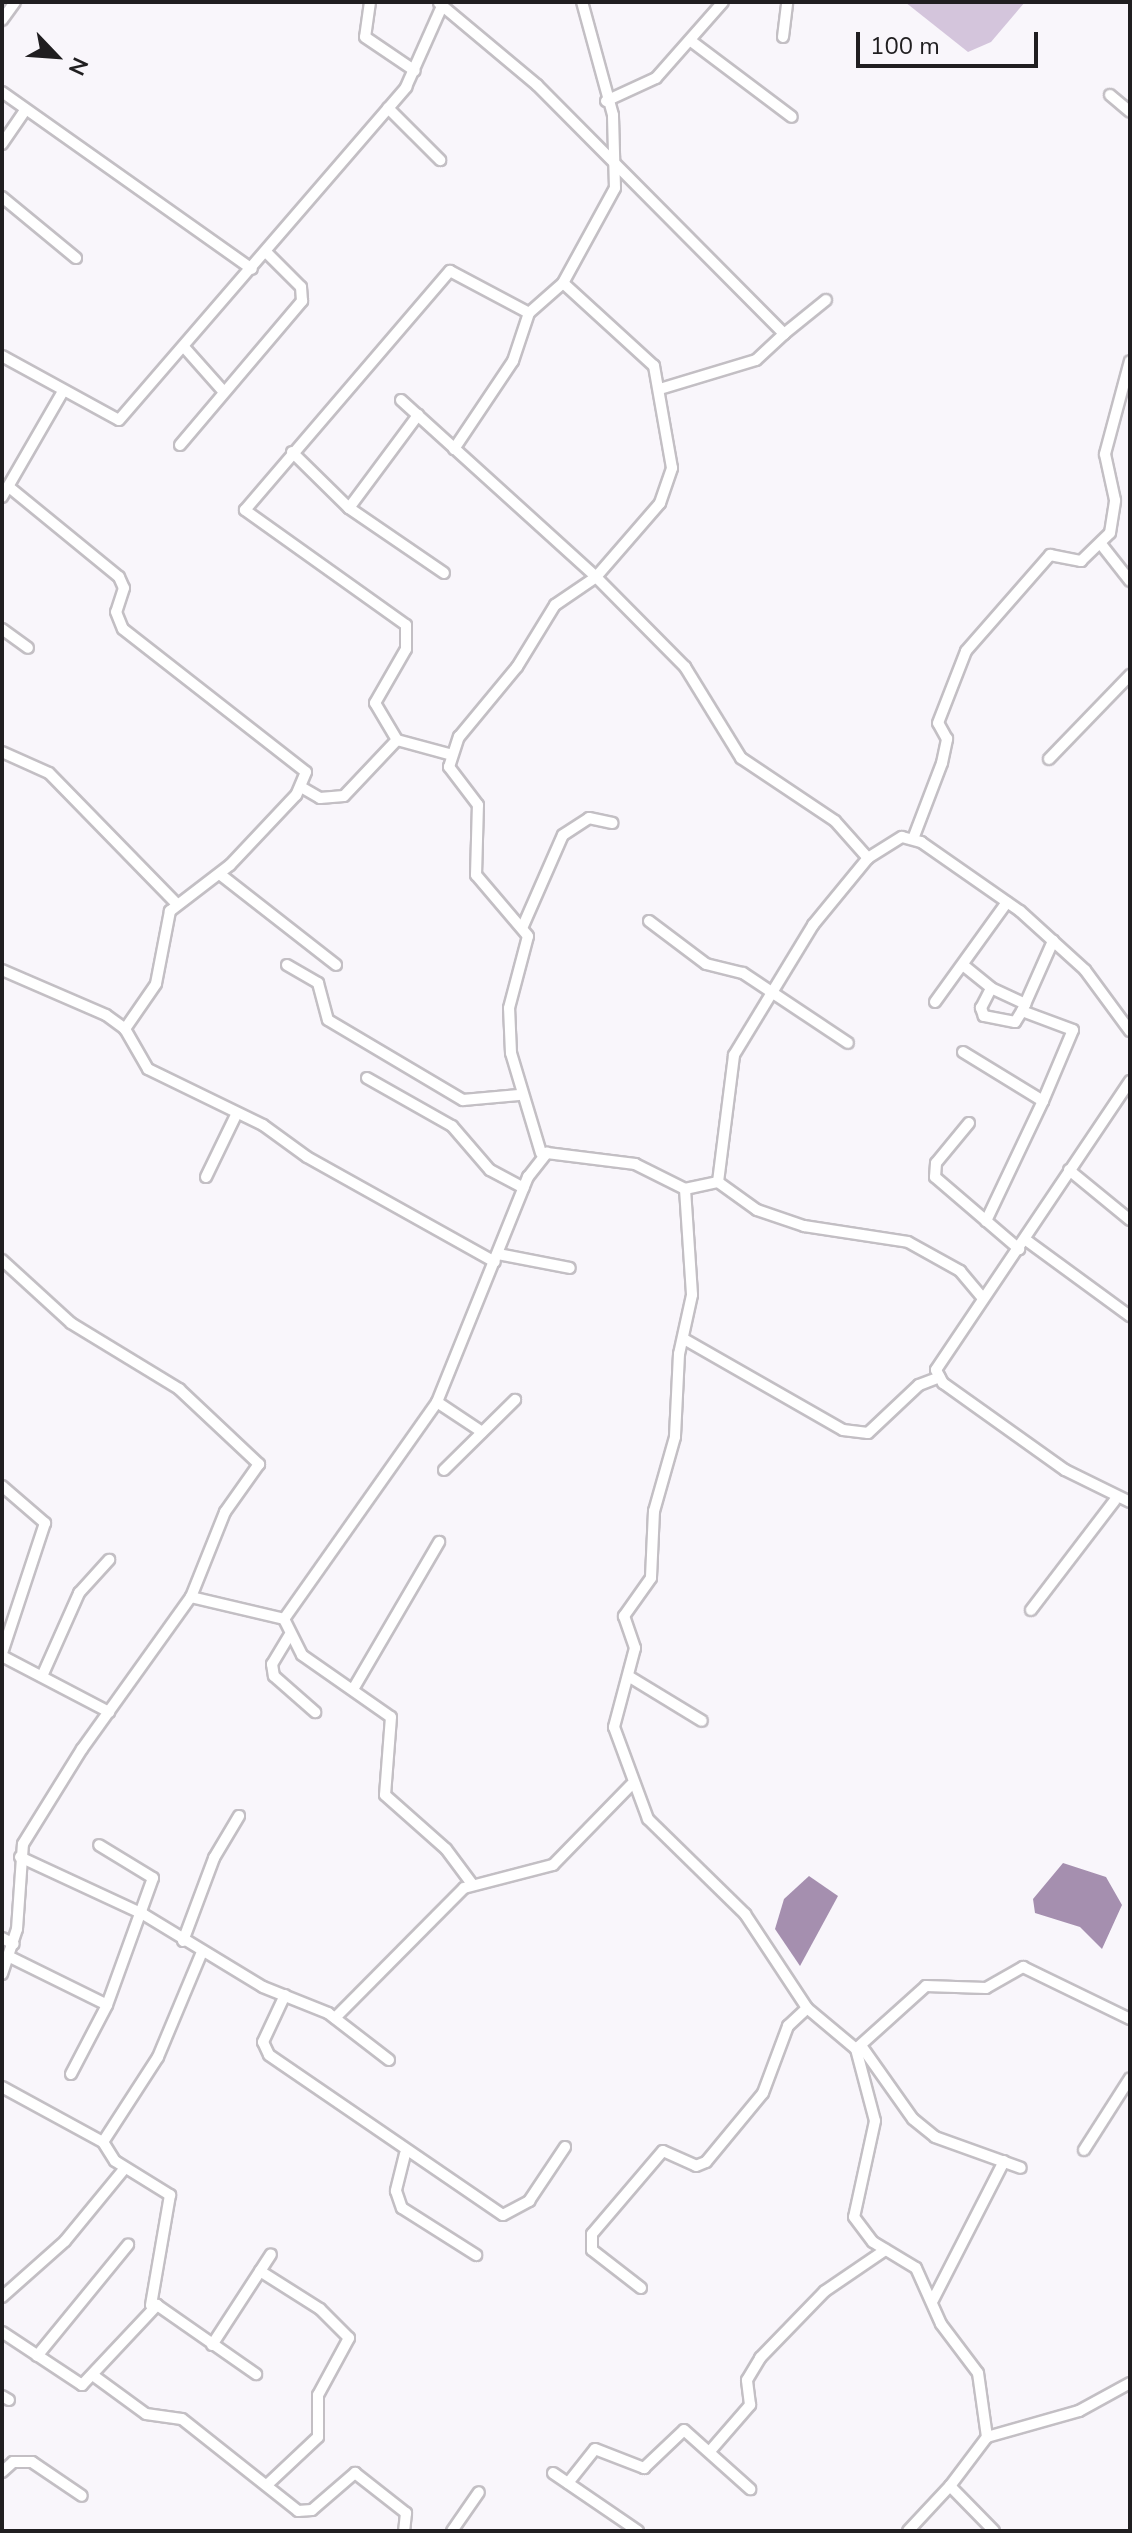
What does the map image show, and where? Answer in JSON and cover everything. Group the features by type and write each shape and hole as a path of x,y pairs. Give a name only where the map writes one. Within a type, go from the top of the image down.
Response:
{"street":[{"path":"2,20 15,2"},
{"path":"370,2 365,37 415,71"},
{"path":"454,449 513,361 529,313 563,283 615,188 616,172 606,101 582,2"},
{"path":"606,101 656,78 723,2"},
{"path":"783,37 787,2"},
{"path":"2,356 62,393 119,420 388,108 415,71 440,4 537,85 616,172 784,334"},
{"path":"691,41 792,117"},
{"path":"2,92 252,269"},
{"path":"1110,95 1130,112"},
{"path":"388,108 440,160"},
{"path":"2,144 26,109"},
{"path":"2,197 76,258"},
{"path":"180,445 303,296 266,252"},
{"path":"449,754 397,740 375,703 406,649 406,625 245,510 450,271 529,313"},
{"path":"449,754 555,605 596,577 667,490 672,468 663,388 654,366 563,283"},
{"path":"663,388 756,360 826,300"},
{"path":"184,347 224,392"},
{"path":"913,839 942,763 947,739 938,723 966,651 1050,555 1081,561 1101,544 1115,518 1105,454 1130,361"},
{"path":"2,497 62,393"},
{"path":"401,400 596,577 685,667 741,758 835,821 868,858"},
{"path":"349,508 418,415"},
{"path":"292,452 349,508 444,573"},
{"path":"9,487 119,577 123,629 300,763 301,787 221,875 176,903 163,929 156,984 125,1029"},
{"path":"1101,544 1130,581"},
{"path":"2,629 28,648"},
{"path":"1049,759 1130,675"},
{"path":"301,787 320,798 344,796 397,740"},
{"path":"2,752 49,773 176,903"},
{"path":"449,754 457,782 478,805 476,875 523,926"},
{"path":"284,1619 437,1402 541,1153 519,1095 509,1008 526,956 523,926 563,835 589,818 612,823"},
{"path":"718,1182 728,1071 813,925 868,858 902,837 913,839 1007,902 1053,941 1130,1031"},
{"path":"221,875 336,965"},
{"path":"935,1002 1007,902"},
{"path":"649,921 706,964 730,967 848,1043"},
{"path":"991,988 984,1016 1015,1022 1053,941"},
{"path":"287,965 318,983 321,1015 463,1100 519,1095"},
{"path":"963,965 991,988 1024,1008 1073,1030 986,1221"},
{"path":"2,970 125,1029 148,1069 237,1113 497,1258 570,1268"},
{"path":"963,1052 1043,1101"},
{"path":"367,1078 452,1126 490,1170 524,1188"},
{"path":"1130,1081 1069,1170 1023,1245 982,1297 936,1370 940,1377 1115,1500 1130,1502"},
{"path":"206,1177 237,1113"},
{"path":"969,1123 933,1172 986,1221 1130,1316"},
{"path":"541,1153 635,1164 685,1189 718,1182 757,1210 804,1226 934,1253 982,1297"},
{"path":"1069,1170 1130,1220"},
{"path":"685,1189 693,1264 675,1437 654,1511 656,1559 624,1616 635,1648 630,1677 614,1727 631,1785 648,1819 745,1914 807,2008 859,2048 913,2119 956,2148 1021,2168"},
{"path":"2,1260 71,1323 179,1389 259,1464 225,1512 191,1597 109,1712 20,1857 14,1944 2,1974"},
{"path":"684,1339 856,1432 874,1433 919,1385 940,1377"},
{"path":"444,1470 515,1400"},
{"path":"437,1402 482,1432"},
{"path":"2,1486 45,1523 2,1654 109,1712"},
{"path":"1031,1610 1115,1500"},
{"path":"355,1686 439,1542"},
{"path":"43,1674 79,1593 109,1560"},
{"path":"191,1597 284,1619"},
{"path":"284,1619 289,1636 302,1655 355,1686 394,1725 385,1795 446,1849 472,1884"},
{"path":"289,1636 272,1664 274,1676 315,1712"},
{"path":"630,1677 702,1721"},
{"path":"335,2018 472,1884 553,1865 631,1785"},
{"path":"183,1941 214,1858 239,1816"},
{"path":"71,2074 107,2005 143,1914 150,1871 99,1845"},
{"path":"20,1857 143,1914 201,1954 335,2018 389,2060"},
{"path":"2,1938 14,1944"},
{"path":"103,2142 158,2057 201,1954"},
{"path":"10,1957 107,2005"},
{"path":"859,2048 926,1986 986,1988 1023,1967 1130,2019"},
{"path":"285,1995 264,2050 405,2154 510,2216 565,2147"},
{"path":"641,2288 592,2250 592,2234 663,2151 696,2166 706,2162 763,2093 788,2026 807,2008"},
{"path":"859,2048 875,2121 854,2217 885,2250 916,2268 933,2300 941,2324 978,2373 987,2437"},
{"path":"1084,2150 1130,2078"},
{"path":"2,2087 103,2142 125,2168 172,2202 151,2305 94,2376 82,2385 2,2332"},
{"path":"405,2154 396,2191 402,2208 476,2255"},
{"path":"933,2300 1004,2161"},
{"path":"2,2297 65,2241 125,2168"},
{"path":"37,2356 128,2245"},
{"path":"711,2450 750,2405 747,2380 760,2358 825,2291 885,2250"},
{"path":"212,2345 271,2254"},
{"path":"260,2271 320,2309 349,2338 318,2395 318,2437 269,2483"},
{"path":"151,2305 256,2374"},
{"path":"94,2376 146,2414 182,2419 306,2514 355,2473 406,2513 404,2531"},
{"path":"908,2531 950,2486 987,2437 1079,2411 1130,2383"},
{"path":"568,2483 602,2447 644,2468 680,2430 711,2450 750,2489"},
{"path":"2,2472 13,2462 32,2462 82,2496"},
{"path":"553,2473 638,2531"},
{"path":"950,2486 994,2531"},
{"path":"452,2531 479,2492"}],"shaded area":[{"path":"905,2 1025,2 991,42 968,52"},
{"path":"1063,1863 1106,1877 1122,1905 1102,1949 1080,1927 1035,1913 1033,1899"},
{"path":"809,1876 838,1896 800,1966 775,1929 784,1899"}]}
